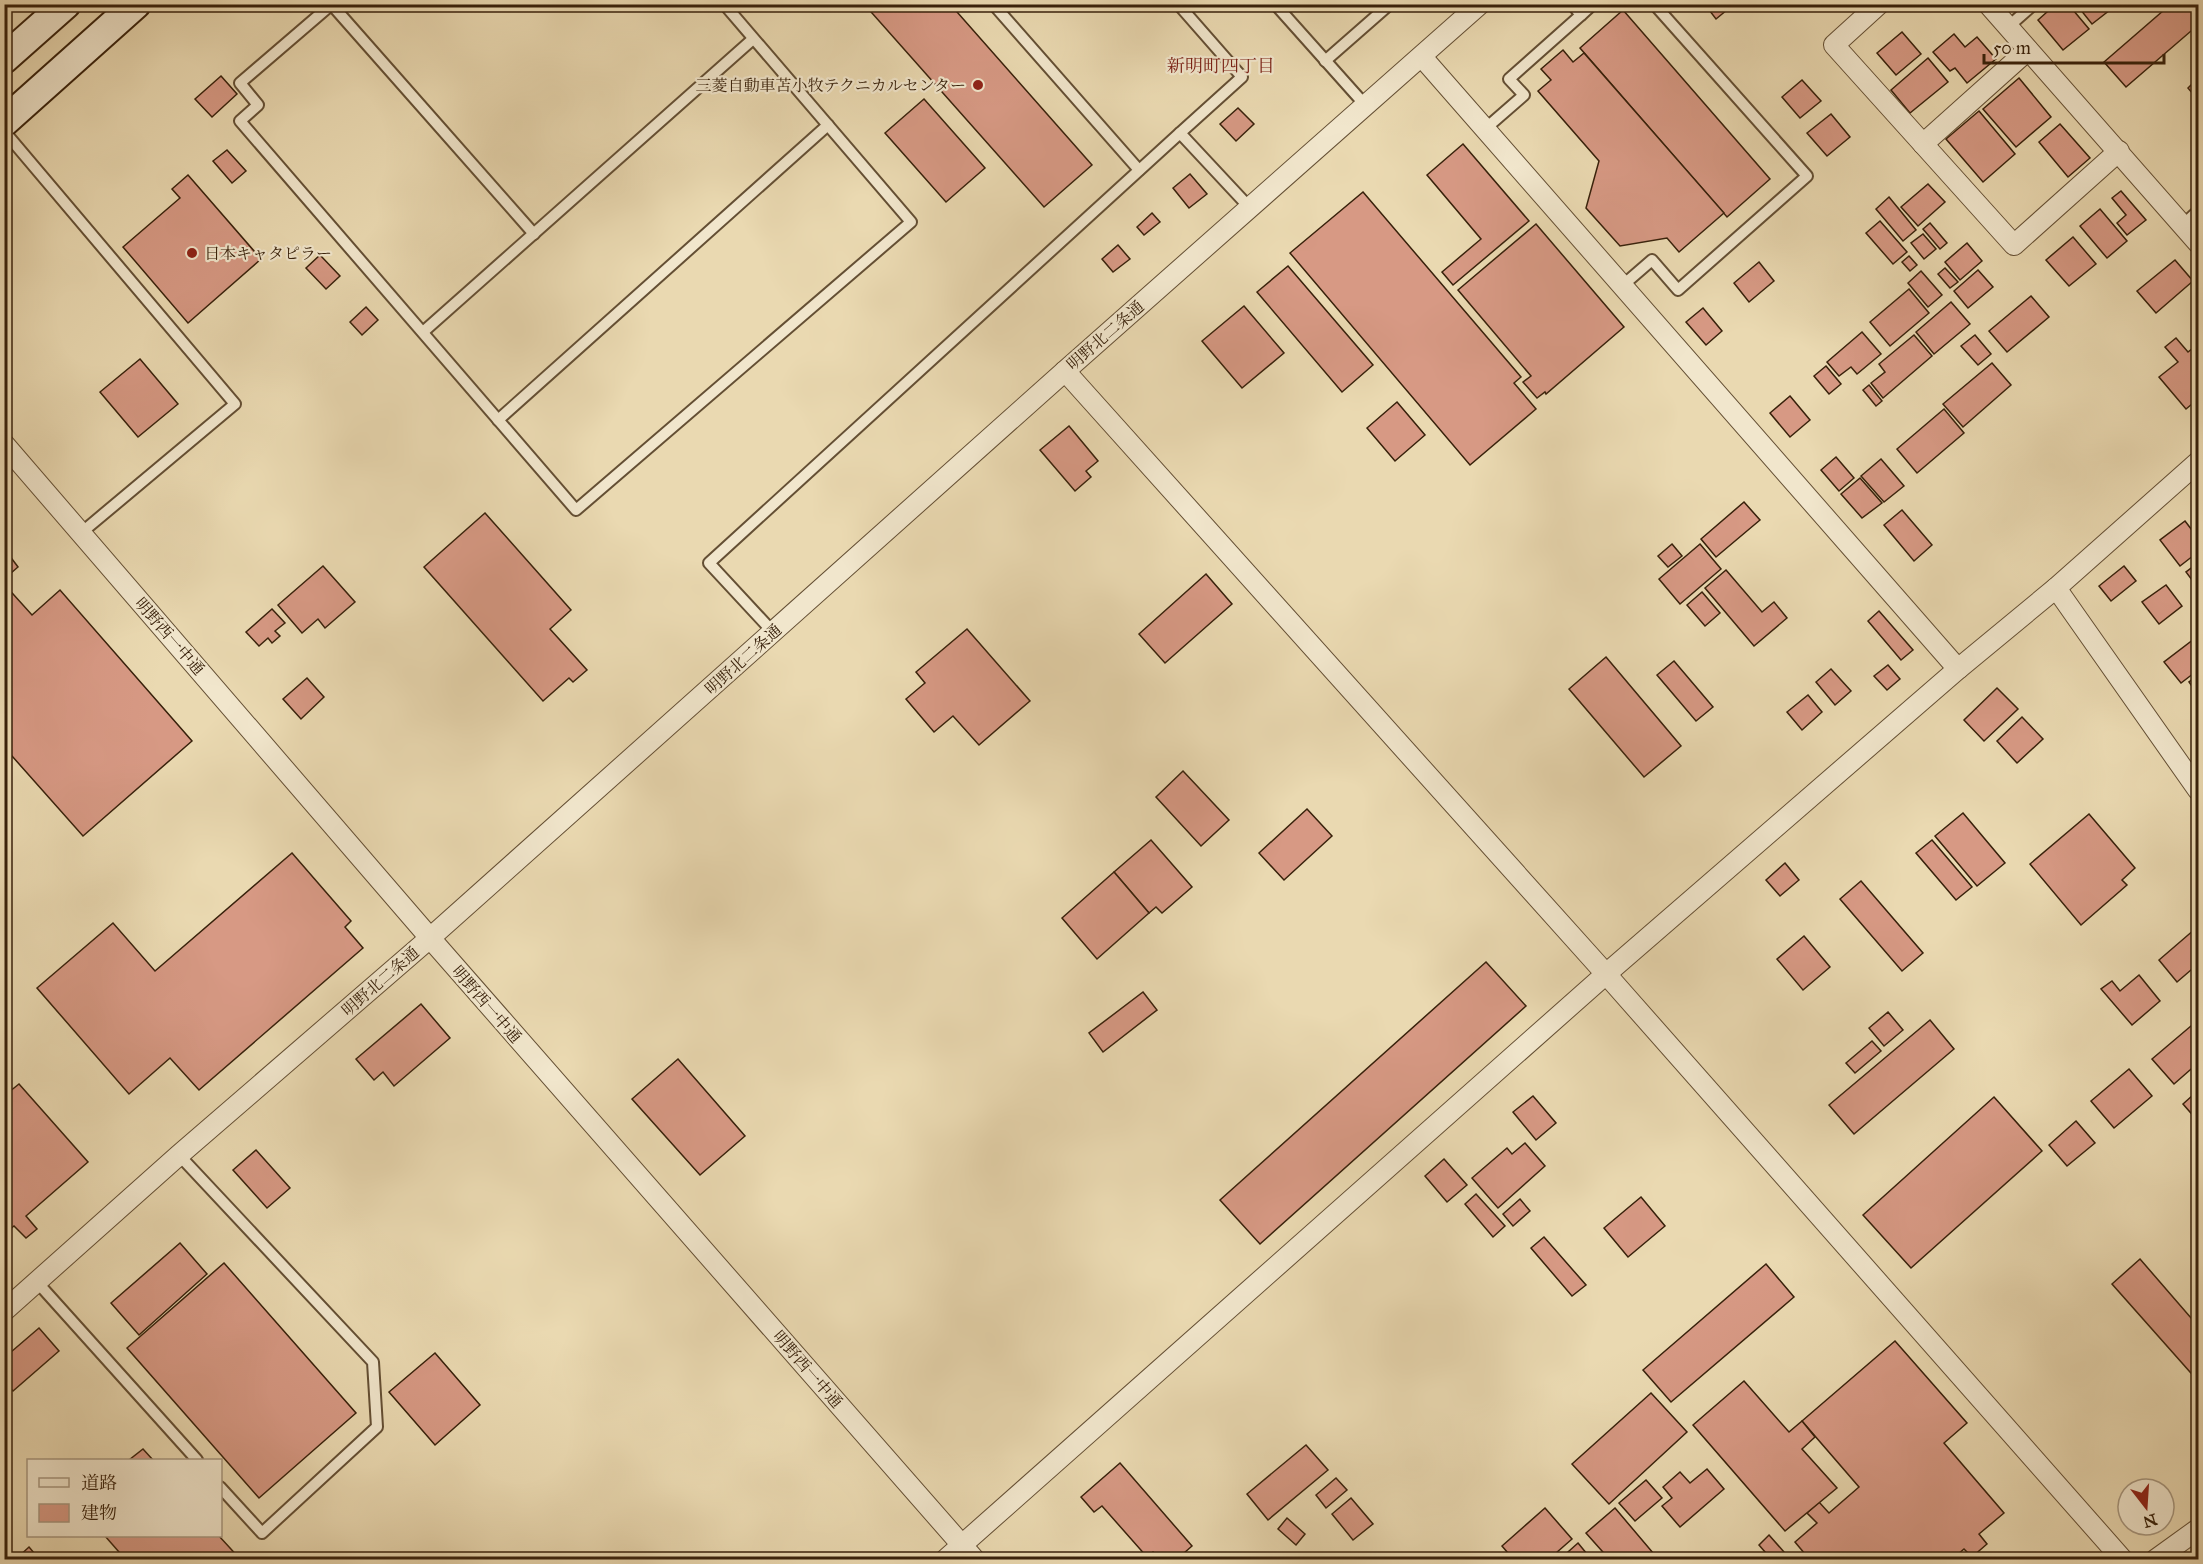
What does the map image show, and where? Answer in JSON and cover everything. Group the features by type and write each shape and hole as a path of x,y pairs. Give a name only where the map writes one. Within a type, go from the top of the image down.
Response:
{"main road":[{"path":"9,46 66,4"},
{"path":"4,122 136,4"}],"street":[{"name":"明野北二条通","path":"4,1311 179,1155 430,938 1480,4"},
{"path":"1879,4 1834,45 2014,245 2119,151"},
{"path":"1988,4 2199,243"},
{"path":"1923,144 2028,50"},
{"path":"1422,57 1958,669"},
{"path":"1065,371 1606,974 2123,1560"},
{"name":"明野西一中通","path":"4,444 430,938 968,1552"},
{"path":"945,1560 968,1552 1606,974 1958,669 2195,472"},
{"path":"2056,588 2199,790"},
{"path":"2155,1560 2199,1529"}],"lane":[{"path":"534,234 332,5 240,83 258,105 240,121 576,510 911,222 724,4"},
{"path":"993,4 1139,170"},
{"path":"773,632 709,562 1242,77 1178,4"},
{"path":"1275,4 1365,106"},
{"path":"1325,61 1390,4"},
{"path":"1572,4 1581,15"},
{"path":"1485,129 1524,95 1509,79 1593,4"},
{"path":"1623,286 1652,260 1678,290 1807,176 1654,4"},
{"path":"2008,27 2034,4"},
{"path":"423,332 753,39"},
{"path":"498,420 828,125"},
{"path":"4,131 235,404 81,533"},
{"path":"1180,133 1250,208"},
{"path":"2183,225 2199,211"},
{"path":"179,1155 373,1362 377,1427 262,1533 222,1488"},
{"path":"37,1282 195,1459"}],"building":[{"name":"三菱自動車苫小牧テクニカルセンター","path":"864,4 950,4 1092,165 1044,207"},
{"path":"1707,4 1733,5 1716,19 1706,6"},
{"path":"2056,4 2068,4 2089,29 2063,50 2038,20"},
{"path":"2076,4 2114,4 2115,6 2092,24"},
{"path":"2171,4 2198,4 2198,25 2126,87 2104,62"},
{"path":"1623,10 1770,179 1727,217 1580,48"},
{"path":"1902,32 1921,54 1896,75 1877,53"},
{"path":"1954,34 1965,47 1977,37 1996,59 1967,83 1955,68 1950,71 1933,52"},
{"path":"1563,50 1573,62 1584,53 1724,213 1679,252 1667,238 1620,246 1586,208 1599,161 1538,91 1551,80 1541,69"},
{"path":"1928,58 1948,82 1910,113 1891,90"},
{"path":"221,76 237,94 212,117 195,99"},
{"path":"2019,78 2051,117 2016,147 1983,109"},
{"path":"2198,78 2198,100 2188,88"},
{"path":"1802,80 1821,101 1800,118 1782,97"},
{"path":"924,99 985,168 946,202 885,133"},
{"path":"1238,108 1254,124 1236,141 1220,124"},
{"path":"1979,111 2015,154 1983,182 1946,139"},
{"path":"1831,114 1850,137 1827,156 1807,133"},
{"path":"2060,124 2090,158 2068,177 2039,142"},
{"path":"1463,144 1529,221 1453,285 1442,272 1481,239 1427,175"},
{"path":"227,150 246,171 232,183 213,161"},
{"path":"1190,174 1207,194 1189,208 1173,188"},
{"name":"日本キャタピラー","path":"188,175 261,259 188,323 123,247 180,198 172,189"},
{"path":"1928,184 1945,202 1918,226 1901,207"},
{"path":"2121,191 2146,220 2127,235 2117,223 2126,215 2112,198"},
{"path":"1363,192 1521,377 1514,383 1536,409 1470,465 1290,253"},
{"path":"1889,197 1916,230 1903,241 1876,209"},
{"path":"2100,209 2127,241 2107,258 2080,226"},
{"path":"1152,213 1160,222 1144,235 1137,227"},
{"path":"1880,221 1907,252 1893,264 1866,233"},
{"path":"1930,223 1947,243 1940,249 1923,229"},
{"path":"1536,224 1624,327 1546,394 1545,392 1537,398 1523,382 1531,376 1458,290"},
{"path":"1923,234 1936,249 1924,259 1911,243"},
{"path":"2073,237 2096,264 2069,286 2046,260"},
{"path":"1967,243 1982,261 1960,280 1945,262"},
{"path":"1118,245 1130,259 1113,272 1102,259"},
{"path":"320,255 340,276 326,289 306,268"},
{"path":"1909,256 1917,265 1910,271 1902,262"},
{"path":"2175,260 2193,281 2156,313 2137,291"},
{"path":"1759,262 1774,281 1749,302 1734,283"},
{"path":"1288,266 1373,365 1342,392 1257,292"},
{"path":"1945,268 1958,282 1950,288 1938,274"},
{"path":"1978,270 1993,287 1968,308 1954,291"},
{"path":"1921,271 1942,295 1928,307 1908,283"},
{"path":"1909,289 1929,313 1890,346 1870,322"},
{"path":"2031,296 2049,317 2007,352 1989,331"},
{"path":"1951,302 1970,324 1934,354 1916,332"},
{"path":"1244,306 1284,353 1242,388 1202,341"},
{"path":"366,307 378,320 362,335 350,322"},
{"path":"1703,308 1722,331 1706,345 1686,322"},
{"path":"1862,332 1881,354 1857,374 1851,367 1839,376 1827,362"},
{"path":"1914,335 1932,356 1883,398 1871,383 1885,372 1879,364"},
{"path":"1975,335 1991,354 1978,365 1961,346"},
{"path":"2176,338 2188,352 2198,344 2198,399 2186,409 2159,377 2178,362 2165,347"},
{"path":"140,359 178,404 138,437 100,392"},
{"path":"1992,363 2011,385 1963,427 1943,404"},
{"path":"1826,366 1841,384 1829,394 1814,376"},
{"path":"1869,385 1882,401 1876,406 1863,390"},
{"path":"1790,396 1810,420 1790,437 1770,413"},
{"path":"1397,402 1425,435 1395,461 1367,428"},
{"path":"1944,409 1964,433 1917,473 1897,449"},
{"path":"1069,426 1098,461 1086,471 1091,477 1075,491 1040,450"},
{"path":"1836,457 1854,478 1839,491 1821,470"},
{"path":"1881,459 1904,486 1884,502 1861,476"},
{"path":"1860,478 1882,503 1862,518 1841,494"},
{"path":"1744,502 1760,520 1716,557 1701,539"},
{"path":"1902,510 1932,545 1914,561 1884,525"},
{"path":"485,513 571,610 550,629 587,670 573,682 569,678 543,701 424,567"},
{"path":"2185,521 2198,538 2198,552 2180,566 2160,540"},
{"path":"1672,544 1682,556 1668,567 1658,556"},
{"path":"1700,544 1721,569 1680,604 1659,579"},
{"path":"9,555 18,567 4,579 4,559"},
{"path":"2198,563 2198,588 2186,572"},
{"path":"323,566 355,602 325,628 318,619 302,633 278,605"},
{"path":"2124,566 2136,581 2111,601 2099,586"},
{"path":"1726,570 1762,612 1774,602 1787,618 1754,646 1705,588"},
{"path":"1206,574 1232,604 1165,663 1139,634"},
{"path":"4,584 32,615 60,590 192,741 83,836 4,747"},
{"path":"2166,585 2182,606 2159,624 2142,602"},
{"path":"1702,592 1720,613 1705,626 1687,605"},
{"path":"272,609 285,623 275,631 280,636 272,643 268,638 259,646 246,632"},
{"path":"1879,611 1913,650 1901,660 1868,621"},
{"path":"967,629 1030,701 979,745 953,716 934,732 906,699 925,683 916,672"},
{"path":"2198,636 2198,670 2181,683 2164,662"},
{"path":"1606,657 1681,746 1644,777 1569,689"},
{"path":"1674,661 1713,707 1696,721 1657,675"},
{"path":"1888,665 1900,679 1887,690 1874,676"},
{"path":"1831,669 1851,691 1835,705 1816,682"},
{"path":"2198,675 2198,695 2189,682"},
{"path":"307,678 324,697 301,719 283,699"},
{"path":"1997,688 2018,709 1984,741 1964,720"},
{"path":"1808,695 1822,712 1802,730 1787,712"},
{"path":"2022,717 2043,739 2017,763 1997,741"},
{"path":"1183,771 1229,820 1201,846 1156,797"},
{"path":"1307,809 1332,836 1284,880 1259,853"},
{"path":"1963,813 2005,863 1977,886 1935,836"},
{"path":"2089,814 2135,868 2122,880 2127,885 2081,925 2030,864"},
{"path":"1151,840 1192,887 1162,913 1156,907 1149,913 1114,872"},
{"path":"1932,840 1972,887 1956,900 1916,853"},
{"path":"292,853 351,921 345,927 363,948 199,1090 170,1058 129,1094 37,988 113,923 155,971"},
{"path":"1785,863 1799,880 1780,896 1766,880"},
{"path":"1114,872 1149,913 1097,959 1062,918"},
{"path":"1861,881 1923,953 1902,971 1840,899"},
{"path":"2195,929 2198,933 2198,964 2177,982 2159,960"},
{"path":"1804,936 1830,967 1803,990 1777,959"},
{"path":"1486,962 1526,1006 1260,1244 1220,1200"},
{"path":"2139,975 2160,1001 2132,1025 2101,989 2112,981 2120,991"},
{"path":"1143,992 1157,1010 1103,1052 1089,1033"},
{"path":"421,1004 450,1038 394,1086 383,1072 374,1080 356,1059"},
{"path":"1888,1012 1903,1030 1884,1046 1869,1028"},
{"path":"1930,1020 1954,1049 1854,1134 1829,1105"},
{"path":"2198,1020 2198,1063 2174,1084 2152,1059"},
{"path":"1872,1041 1881,1051 1855,1073 1846,1063"},
{"path":"678,1059 745,1136 700,1175 632,1099"},
{"path":"2129,1069 2152,1096 2114,1128 2091,1101"},
{"path":"19,1084 88,1162 26,1216 37,1229 26,1238 14,1226 4,1234 4,1168 6,1166 4,1165 4,1096"},
{"path":"2193,1095 2198,1101 2197,1120 2183,1104"},
{"path":"1533,1096 1556,1123 1536,1140 1513,1112"},
{"path":"1994,1097 2042,1151 1911,1268 1863,1215"},
{"path":"2076,1121 2095,1143 2067,1166 2049,1145"},
{"path":"1525,1143 1545,1166 1498,1208 1472,1178 1507,1148 1512,1154"},
{"path":"256,1150 290,1188 267,1208 233,1170"},
{"path":"1444,1159 1467,1185 1447,1202 1425,1176"},
{"path":"1476,1194 1505,1226 1493,1237 1465,1204"},
{"path":"1641,1197 1665,1226 1628,1257 1604,1228"},
{"path":"1520,1199 1530,1211 1513,1226 1503,1214"},
{"path":"1544,1237 1586,1285 1572,1296 1531,1248"},
{"path":"180,1243 207,1274 139,1335 111,1303"},
{"path":"2140,1259 2198,1326 2198,1381 2112,1284"},
{"path":"224,1263 356,1413 259,1498 127,1348"},
{"path":"1766,1264 1794,1297 1671,1402 1643,1370"},
{"path":"39,1328 59,1351 13,1391 4,1382 4,1358"},
{"path":"1895,1341 1967,1423 1944,1443 2004,1513 1979,1534 1987,1544 1972,1557 1964,1549 1951,1560 1810,1560 1795,1542 1817,1523 1807,1513 1819,1502 1829,1513 1859,1487 1802,1421"},
{"path":"435,1353 480,1405 435,1445 389,1392"},
{"path":"1744,1381 1789,1432 1802,1421 1815,1437 1802,1449 1837,1488 1785,1531 1693,1425"},
{"path":"1651,1393 1687,1432 1609,1504 1572,1464"},
{"path":"1306,1445 1328,1470 1268,1520 1247,1494"},
{"path":"143,1449 152,1459 130,1459"},
{"path":"1120,1463 1192,1546 1176,1560 1159,1560 1153,1552 1147,1557 1102,1506 1094,1512 1081,1497"},
{"path":"1707,1469 1724,1489 1680,1527 1662,1506 1672,1498 1663,1487 1680,1472 1690,1483"},
{"path":"1336,1478 1347,1490 1326,1508 1316,1495"},
{"path":"1646,1480 1662,1498 1635,1521 1619,1503"},
{"path":"1351,1498 1373,1524 1353,1540 1332,1514"},
{"path":"1545,1508 1572,1539 1548,1560 1514,1560 1502,1546"},
{"path":"1615,1508 1659,1560 1610,1560 1586,1533"},
{"path":"1287,1518 1305,1534 1296,1545 1278,1529"},
{"path":"1769,1535 1791,1560 1772,1560 1759,1545"},
{"path":"106,1537 220,1537 241,1560 126,1560"},
{"path":"1578,1543 1592,1560 1559,1560"},
{"path":"29,1547 40,1560 15,1560"}],"place":[{"name":"三菱自動車苫小牧テクニカルセンター","path":"978,85"},
{"name":"日本キャタピラー","path":"192,253"}],"district":[{"name":"新明町四丁目","path":"1221,66"}]}
